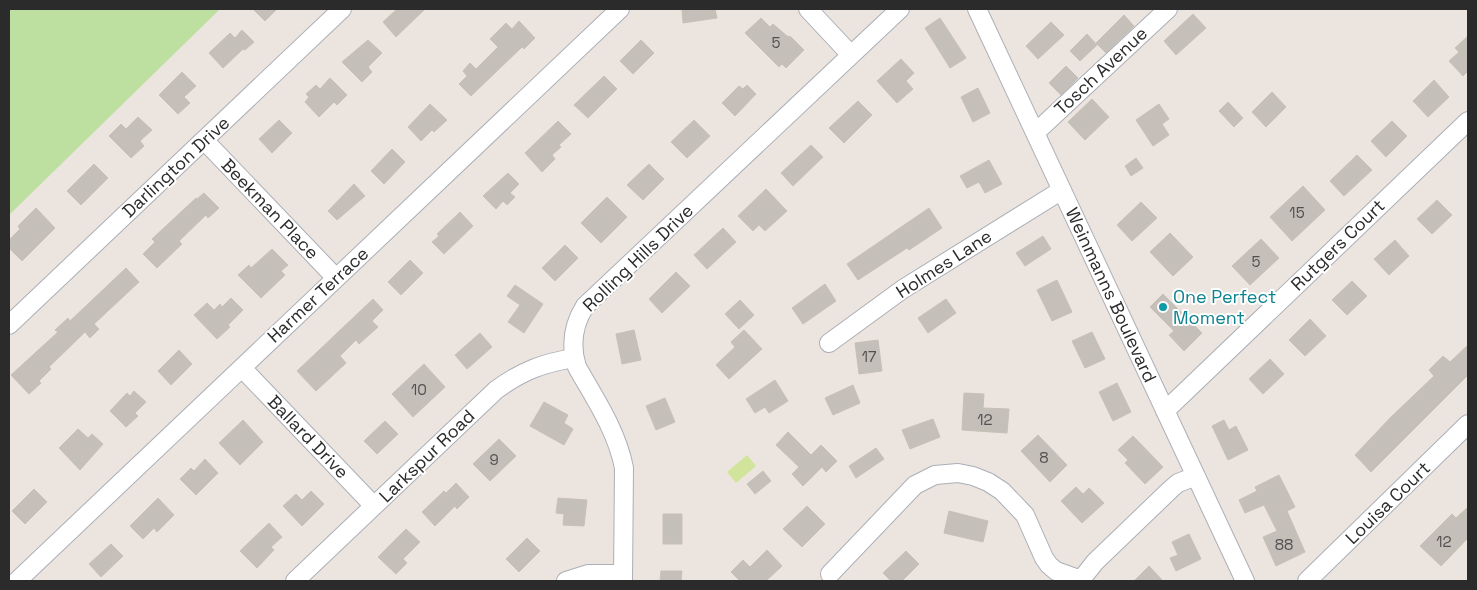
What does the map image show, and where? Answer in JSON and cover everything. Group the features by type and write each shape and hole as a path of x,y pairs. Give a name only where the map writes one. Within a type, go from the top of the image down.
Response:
{"street":[{"name":"Darlington Drive","path":"9,325 342,9"},
{"name":"Harmer Terrace","path":"17,581 620,9"},
{"path":"808,9 851,54"},
{"name":"Rolling Hills Drive","path":"623,578 624,476 621,452 615,435 577,367 574,358 574,330 578,317 585,306 900,9"},
{"name":"Weinmanns Boulevard","path":"977,9 1245,581"},
{"name":"Tosch Avenue","path":"1035,133 1168,9"},
{"name":"Rutgers Court","path":"1165,411 1468,121"},
{"name":"Beekman Place","path":"204,140 336,278"},
{"name":"Holmes Lane","path":"829,343 903,289 1062,190"},
{"name":"Larkspur Road","path":"295,581 496,390 532,368 574,358"},
{"name":"Ballard Drive","path":"242,368 374,506"},
{"name":"Louisa Court","path":"1307,581 1468,424"},
{"path":"830,574 915,485 934,474 958,473 988,482 1002,491 1025,515 1049,565 1056,571 1081,581 1095,562 1171,489 1178,483 1196,476"},
{"path":"566,581 588,574 623,578"}],"green space":[{"path":"9,9 220,9 9,215"},
{"path":"747,455 756,466 736,483 727,472"}],"building":[{"path":"253,9 277,9 265,21"},
{"path":"397,9 425,9 396,37 383,22"},
{"path":"682,9 715,9 717,18 683,23"},
{"path":"1193,14 1206,28 1176,55 1164,41"},
{"path":"1124,15 1134,26 1106,53 1096,43"},
{"path":"761,18 770,27 773,24 787,36 791,37 804,50 786,68 782,64 779,67 745,33"},
{"path":"940,18 966,58 950,68 925,28"},
{"path":"519,21 535,38 524,49 522,47 471,96 459,84 467,76 463,71 470,63 476,69 498,47 490,39 506,23 512,29"},
{"path":"1051,22 1064,35 1038,59 1026,46"},
{"path":"242,30 254,42 245,50 243,49 223,68 209,53 230,33 235,38"},
{"path":"1087,34 1097,45 1080,61 1070,51"},
{"path":"1468,36 1468,71 1463,76 1449,61 1459,52 1455,48"},
{"path":"368,40 382,53 368,67 372,72 362,82 342,62"},
{"path":"641,40 654,53 633,74 620,61"},
{"path":"901,59 914,73 906,81 913,89 897,103 877,81"},
{"path":"1066,66 1078,78 1061,95 1049,83"},
{"path":"182,72 196,86 184,97 190,103 178,114 159,95"},
{"path":"604,76 617,89 588,118 574,105"},
{"path":"330,78 347,95 337,105 334,102 319,117 305,102 309,97 306,94 316,85 320,89"},
{"path":"1434,80 1449,97 1428,117 1413,101"},
{"path":"747,85 756,94 735,116 722,103 739,86 743,89"},
{"path":"978,88 990,113 973,122 961,97"},
{"path":"1272,92 1286,107 1266,127 1252,112"},
{"path":"1092,99 1109,117 1085,140 1068,122"},
{"path":"858,101 872,115 844,143 829,128"},
{"path":"1228,102 1243,118 1234,127 1219,111"},
{"path":"430,104 447,120 434,132 432,130 421,141 408,127"},
{"path":"1159,104 1169,119 1162,124 1169,135 1153,146 1136,120"},
{"path":"138,117 152,130 140,141 144,146 131,158 109,136 121,124 126,129"},
{"path":"279,120 292,133 272,153 259,139"},
{"path":"694,120 710,136 687,158 671,142"},
{"path":"558,121 571,134 559,145 561,147 552,155 555,159 542,172 525,153"},
{"path":"1392,121 1407,136 1386,157 1371,141"},
{"path":"811,145 823,157 793,186 781,173"},
{"path":"392,149 405,162 384,184 371,171"},
{"path":"1357,155 1372,170 1344,196 1330,181"},
{"path":"1136,158 1143,168 1131,176 1125,166"},
{"path":"989,160 1002,184 985,193 979,182 967,188 960,176"},
{"path":"94,164 108,178 81,205 67,191"},
{"path":"649,164 664,179 643,200 627,185"},
{"path":"508,173 519,184 510,193 515,197 507,205 503,201 496,209 483,196"},
{"path":"354,184 365,196 337,220 328,211"},
{"path":"1303,186 1325,210 1292,241 1270,217"},
{"path":"766,189 787,211 765,231 759,225 753,231 738,216"},
{"path":"204,193 219,208 208,218 206,215 179,241 182,244 157,268 143,254 155,242 152,239 196,198"},
{"path":"607,197 627,217 601,243 581,223"},
{"path":"1437,200 1452,215 1432,234 1417,219"},
{"path":"1141,202 1157,218 1132,241 1117,225"},
{"path":"36,208 55,228 22,261 9,248 9,240 20,229 18,226"},
{"path":"929,208 942,228 858,280 847,264"},
{"path":"460,212 473,226 444,254 432,242 439,236 437,234"},
{"path":"723,228 736,242 707,269 694,255"},
{"path":"1170,233 1193,257 1173,276 1150,252"},
{"path":"1043,236 1051,249 1025,266 1016,253"},
{"path":"1261,239 1279,258 1250,285 1232,266"},
{"path":"1395,240 1409,256 1389,275 1374,259"},
{"path":"565,245 578,258 555,281 542,268"},
{"path":"272,249 288,265 281,271 285,275 261,298 238,275 249,265 251,268"},
{"path":"410,260 423,273 401,295 388,282"},
{"path":"126,268 139,282 94,324 99,329 90,338 85,332 49,367 51,369 39,381 41,383 29,394 11,375 58,332 55,330 68,318 70,321"},
{"path":"676,272 690,286 662,313 649,299"},
{"path":"1057,280 1072,312 1052,321 1037,290"},
{"path":"1352,281 1367,296 1347,315 1332,300"},
{"path":"825,284 836,301 803,324 792,308"},
{"path":"515,285 543,304 524,333 508,322 520,305 507,296"},
{"path":"1163,294 1202,333 1184,351 1169,335 1174,331 1150,307"},
{"path":"231,298 243,310 228,325 230,327 217,339 194,315 207,303 214,310 220,304 222,307"},
{"path":"373,299 383,310 372,321 378,327 359,344 356,340 340,356 346,363 316,391 297,371"},
{"path":"946,299 956,313 928,333 918,318"},
{"path":"740,300 754,315 739,329 725,314"},
{"path":"1310,319 1326,336 1305,356 1289,340"},
{"path":"634,330 641,360 622,364 616,334"},
{"path":"744,330 762,349 729,379 716,365 735,347 731,342"},
{"path":"1092,332 1105,359 1085,368 1072,341"},
{"path":"480,333 492,347 467,369 455,355"},
{"path":"878,340 882,371 859,374 855,343"},
{"path":"1468,345 1468,375 1371,472 1355,455 1434,376 1429,370 1443,356 1450,362"},
{"path":"179,350 192,364 171,385 158,371"},
{"path":"1270,359 1284,374 1263,394 1249,379"},
{"path":"424,364 445,387 413,417 392,394"},
{"path":"775,380 788,401 769,413 765,407 755,413 746,399"},
{"path":"1117,383 1131,412 1113,421 1099,392"},
{"path":"853,385 860,403 833,415 825,398"},
{"path":"134,391 146,402 135,413 138,416 126,427 110,411 127,393 130,396"},
{"path":"964,393 984,394 983,408 1009,409 1007,433 962,430"},
{"path":"665,398 675,422 656,430 646,406"},
{"path":"544,402 568,415 564,423 573,429 564,445 530,426"},
{"path":"933,419 940,437 910,449 902,430"},
{"path":"243,420 263,442 240,465 219,443"},
{"path":"1224,420 1229,430 1236,426 1248,450 1228,460 1212,426"},
{"path":"385,421 398,434 377,454 364,441"},
{"path":"78,429 88,438 92,434 103,444 80,470 59,448"},
{"path":"788,432 811,455 821,445 837,461 826,472 822,467 803,486 792,474 799,467 776,445"},
{"path":"1038,435 1067,465 1050,482 1021,451"},
{"path":"1133,436 1163,467 1145,484 1125,463 1128,460 1118,450"},
{"path":"499,439 516,456 490,481 473,464"},
{"path":"876,448 884,459 856,478 849,466"},
{"path":"205,459 218,473 196,495 180,479 191,468 194,471"},
{"path":"763,471 771,481 755,494 747,484"},
{"path":"1279,475 1295,507 1287,511 1305,552 1276,566 1263,537 1277,531 1264,505 1245,513 1239,500 1257,491 1255,487"},
{"path":"456,483 469,497 457,509 455,506 435,526 422,512 444,491 446,493"},
{"path":"1076,487 1083,494 1089,488 1104,503 1082,523 1061,501"},
{"path":"34,489 47,502 25,524 12,511"},
{"path":"311,491 324,504 302,526 283,506 296,494 302,500"},
{"path":"158,498 174,515 157,532 154,528 143,539 130,526"},
{"path":"558,498 587,500 584,526 563,525 564,514 556,513"},
{"path":"807,506 825,524 802,547 783,529"},
{"path":"1468,507 1468,538 1441,566 1420,546 1452,514 1456,518"},
{"path":"949,511 988,521 983,542 944,533"},
{"path":"663,514 682,514 682,544 663,544"},
{"path":"269,523 282,537 271,547 274,550 257,568 240,551"},
{"path":"406,529 420,542 403,559 407,563 396,574 378,557"},
{"path":"1189,534 1201,559 1176,571 1170,558 1178,555 1172,542"},
{"path":"527,538 540,551 519,572 506,559"},
{"path":"111,544 123,556 101,577 89,564"},
{"path":"767,550 782,566 766,581 740,581 731,572 743,560 750,567"},
{"path":"906,551 919,564 902,581 891,581 883,573"},
{"path":"1149,566 1163,581 1134,581"},
{"path":"661,571 682,571 681,581 660,581"}],"place":[{"name":"One Perfect Moment","path":"1163,307"}]}
